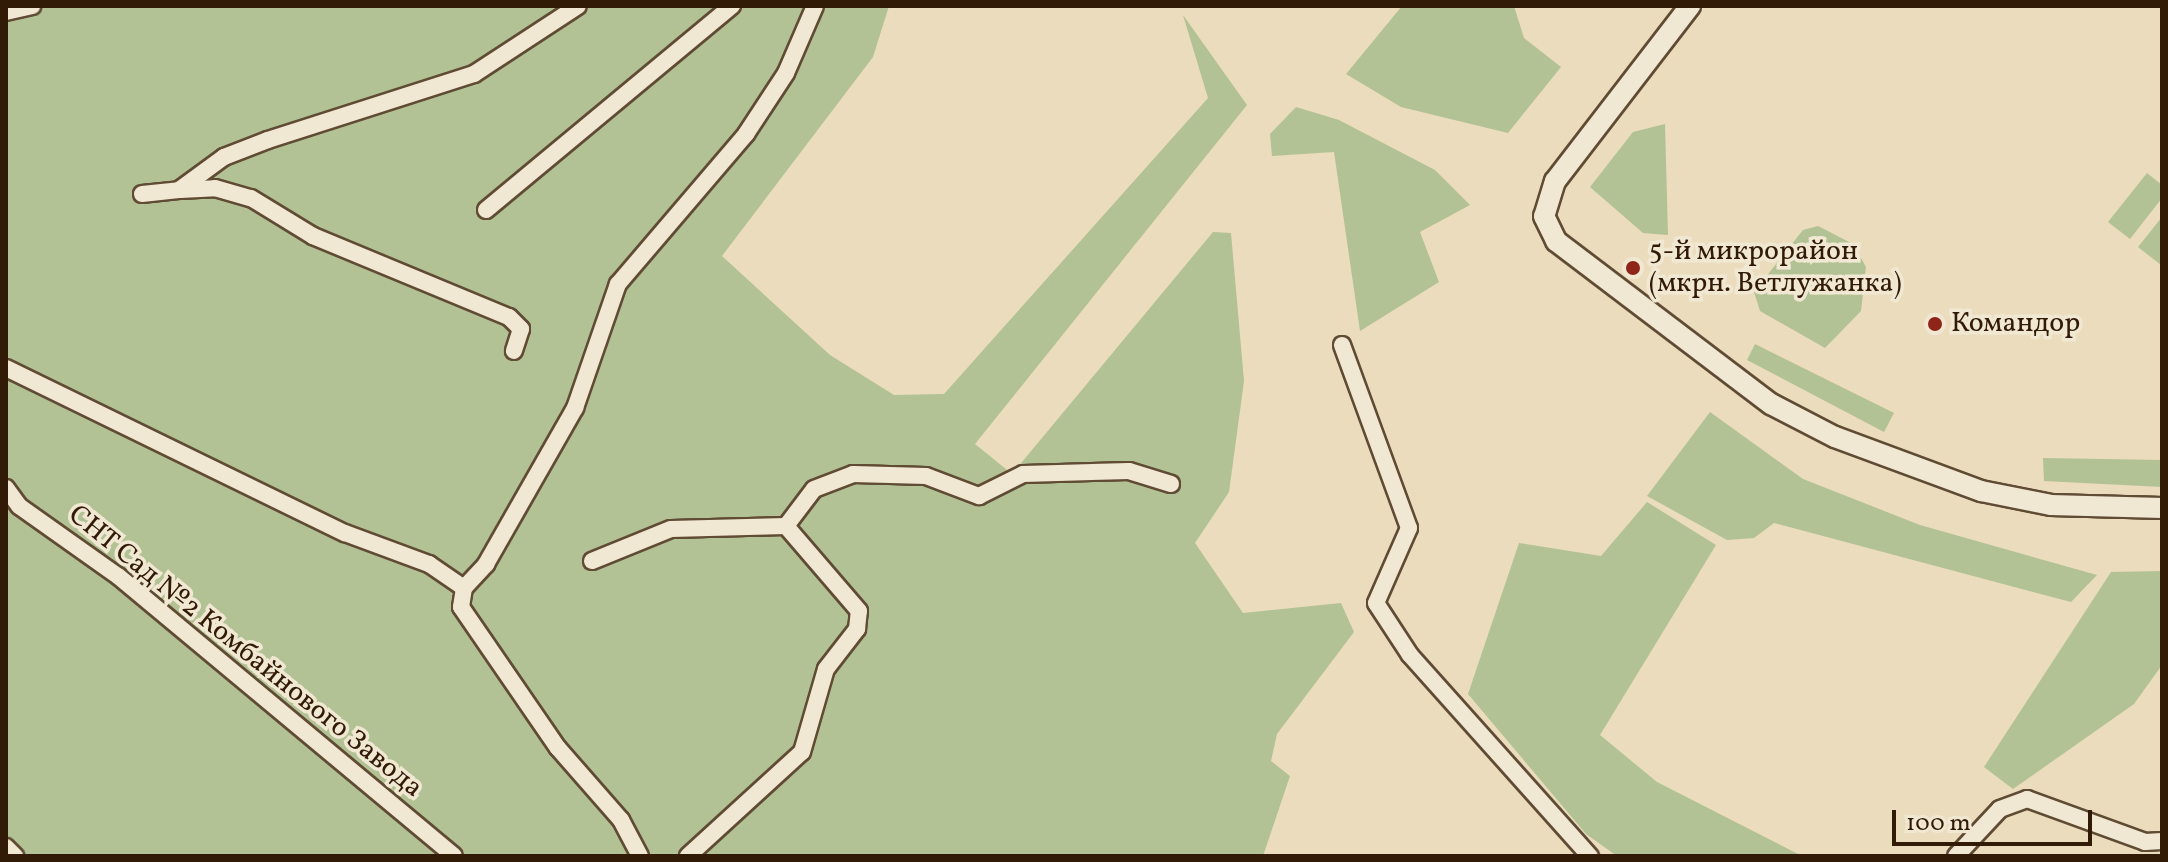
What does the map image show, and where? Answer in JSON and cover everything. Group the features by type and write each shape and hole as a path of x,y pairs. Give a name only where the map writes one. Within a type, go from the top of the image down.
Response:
{"street":[{"path":"6,12 32,6"},
{"path":"179,190 239,151 474,74 578,6"},
{"path":"486,210 732,6"},
{"path":"640,856 621,820 558,748 461,607 464,588 486,564 575,408 618,284 746,134 786,73 815,6"},
{"path":"1690,6 1545,201 1556,241 1771,404 1835,437 1981,491 2051,505 2162,508"},
{"path":"142,194 215,188 251,198 313,236 509,317 521,329 514,351"},
{"path":"1342,345 1409,528 1376,603 1410,655 1590,856"},
{"path":"6,368 345,533 429,564 464,588"},
{"path":"786,526 814,489 853,474 926,476 979,496 1023,474 1129,471 1171,484"},
{"name":"СНТ Сад №2 Комбайнового Завода","path":"6,488 19,506 118,576 454,856"},
{"path":"592,561 671,529 786,526"},
{"path":"688,856 802,752 826,669 857,629 859,611 786,526"},
{"path":"1956,856 2000,809 2027,799 2145,842 2162,841"},
{"path":"6,847 15,856"}],"green space":[{"path":"6,6 889,6 873,57 722,256 830,355 894,395 944,394 1208,98 1183,15 1247,105 975,444 1012,474 1213,232 1231,233 1244,381 1229,492 1195,543 1243,613 1341,603 1354,632 1277,734 1271,761 1290,776 1263,856 21,856 6,841"},
{"path":"1402,6 1514,6 1524,38 1561,67 1508,133 1401,107 1346,74"},
{"path":"1296,107 1339,120 1435,170 1470,205 1420,232 1439,282 1360,331 1334,152 1272,156 1270,134"},
{"path":"1665,124 1668,235 1643,233 1590,187 1633,132"},
{"path":"2147,173 2162,185 2162,198 2130,239 2108,222"},
{"path":"2162,217 2162,264 2161,265 2138,247"},
{"path":"1818,226 1853,244 1866,267 1861,311 1825,348 1760,311 1754,292 1803,230"},
{"path":"1755,344 1894,413 1884,432 1747,360"},
{"path":"1710,412 1803,479 1920,525 2097,575 2071,602 1774,523 1754,538 1727,540 1647,496"},
{"path":"2043,458 2162,460 2162,487 2044,481"},
{"path":"1647,502 1716,545 1600,735 1657,782 1802,856 1617,856 1586,834 1468,694 1519,543 1601,556"},
{"path":"2162,571 2162,665 2134,704 2013,789 1984,767 2111,572"}],"place":[{"name":"5-й микрорайон (мкрн. Ветлужанка)","path":"1633,268"},
{"name":"Командор","path":"1935,324"}]}
